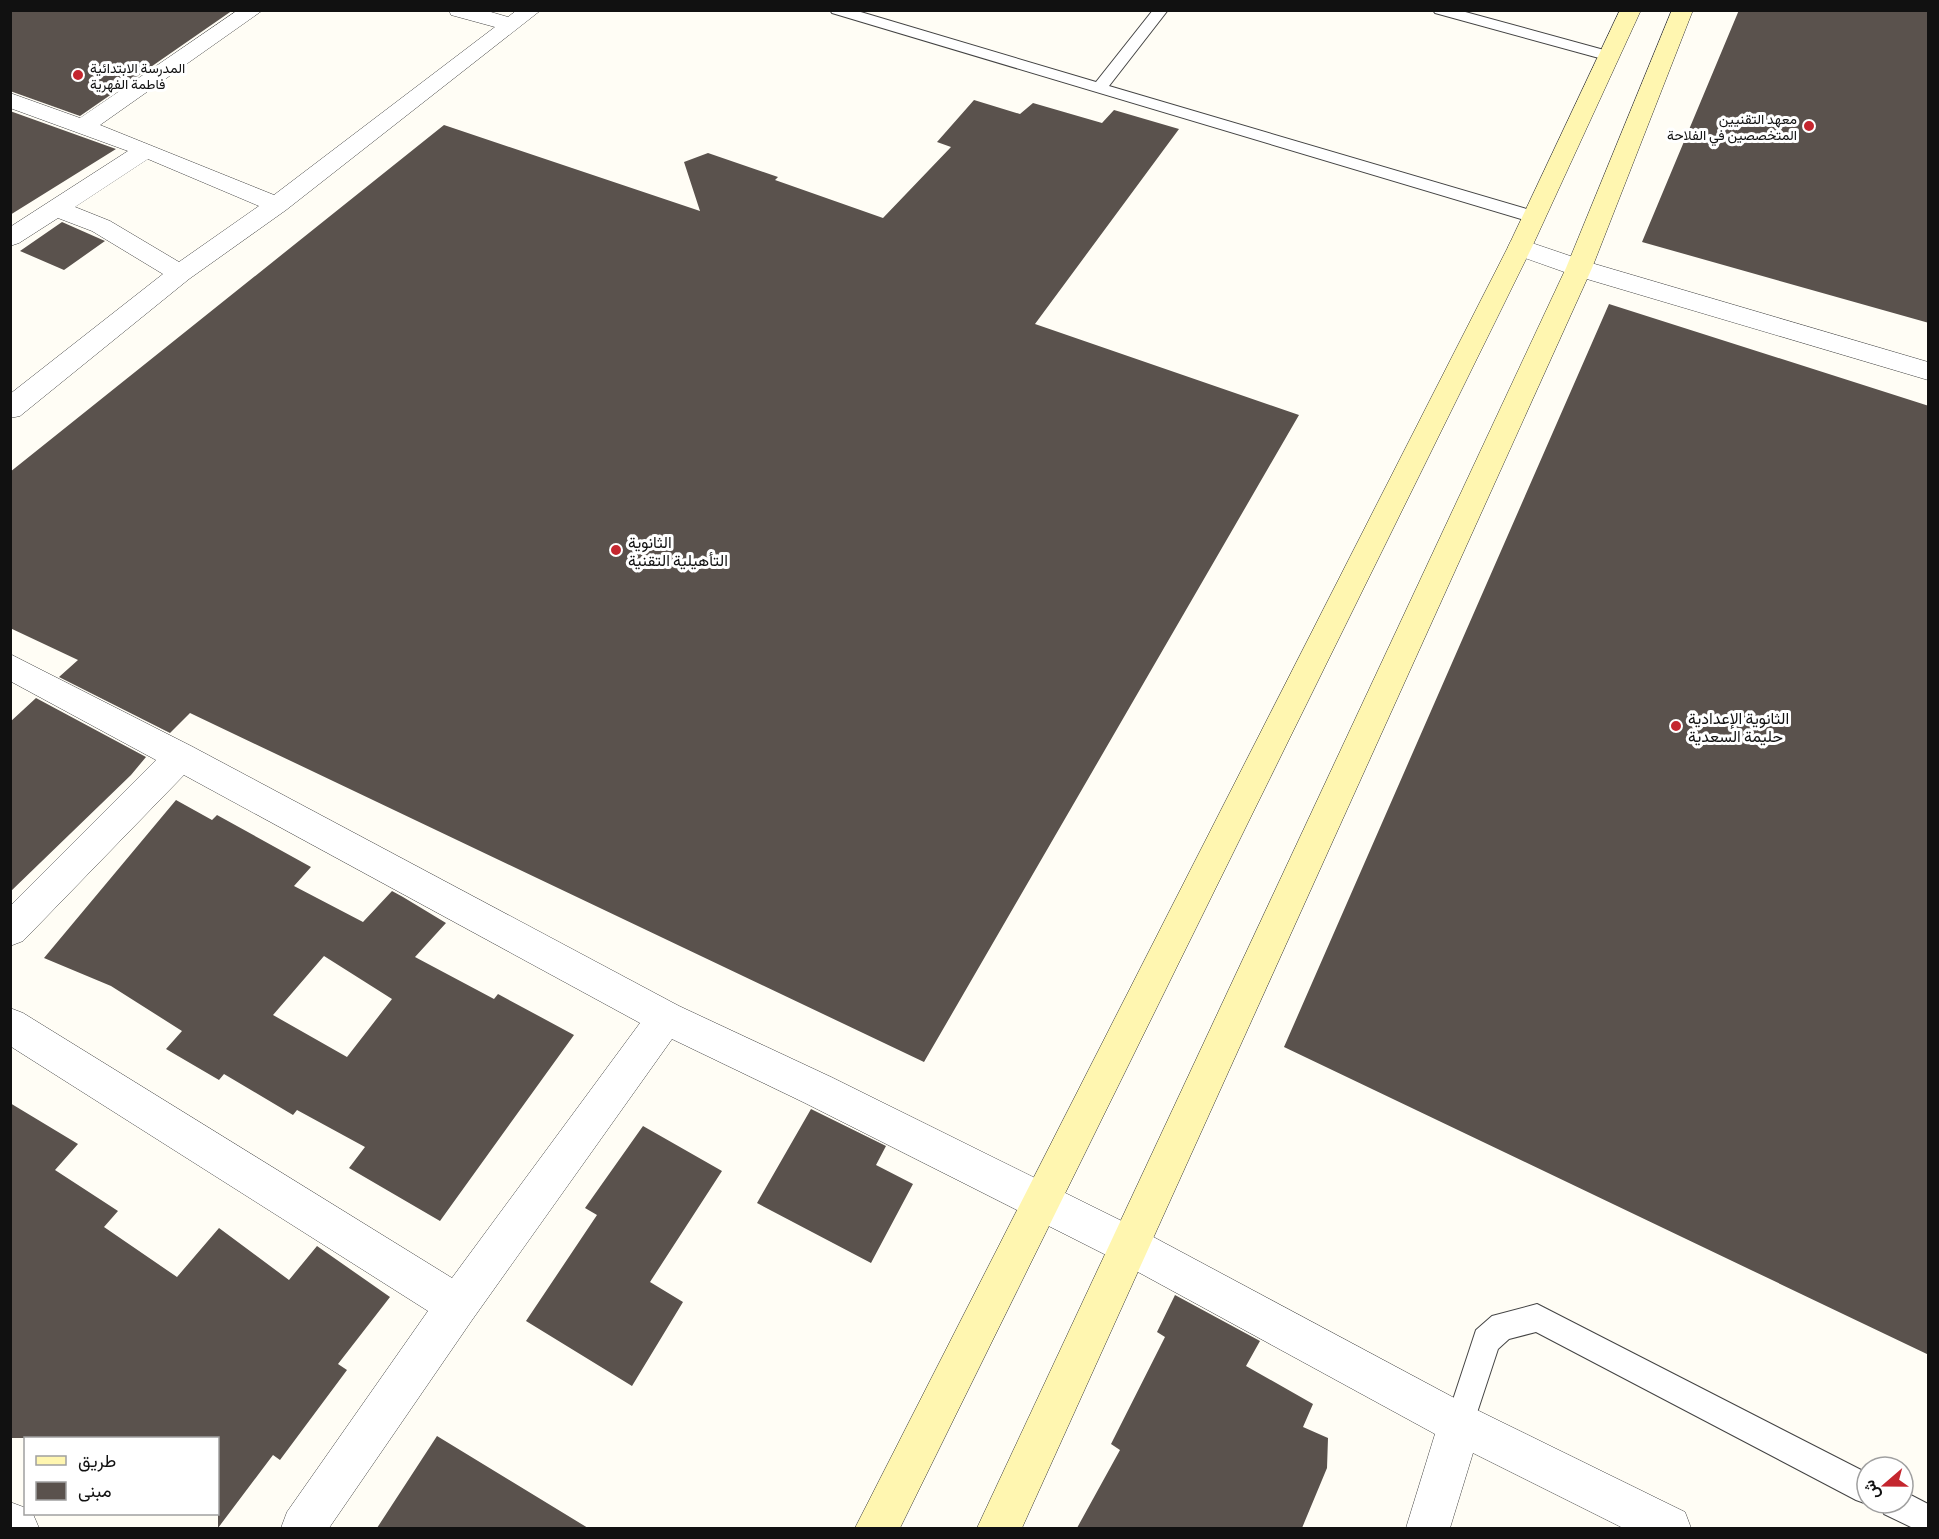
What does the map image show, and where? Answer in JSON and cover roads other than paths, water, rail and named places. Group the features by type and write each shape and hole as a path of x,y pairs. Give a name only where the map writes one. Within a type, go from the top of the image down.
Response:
{"street":[{"path":"83,126 254,10"},
{"path":"459,10 511,25"},
{"path":"10,409 180,273 277,206 531,10"},
{"path":"877,1528 1520,247 1631,10"},
{"path":"999,1528 1579,268 1683,10"},
{"path":"10,99 146,150 277,206"},
{"path":"16,228 56,208 146,150"},
{"path":"56,208 101,226 180,273"},
{"path":"1520,247 1579,268 1929,371"},
{"path":"10,666 666,1018 837,1100 1130,1246 1460,1424 1669,1528"},
{"path":"10,930 181,757"},
{"path":"303,1528 457,1305 666,1018"},
{"path":"10,1025 457,1305"},
{"path":"1428,1528 1460,1424"},
{"path":"10,1524 18,1528"}],"lane":[{"path":"837,10 1534,217"},
{"path":"1100,87 1161,10"},
{"path":"1440,10 1610,56"},
{"path":"1460,1424 1486,1340 1502,1326 1537,1318 1855,1483"},
{"path":"1915,1514 1929,1521"}],"place":[{"name":"المدرسة الابتدائية فاطمة الفهرية","path":"78,75"},
{"name":"معهد التقنيين المتخصصين في الفلاحة","path":"1809,126"},
{"name":"الثانوية التأهيلية التقنية","path":"616,550"},
{"name":"الثانوية الإعدادية حليمة السعدية","path":"1676,726"}]}
